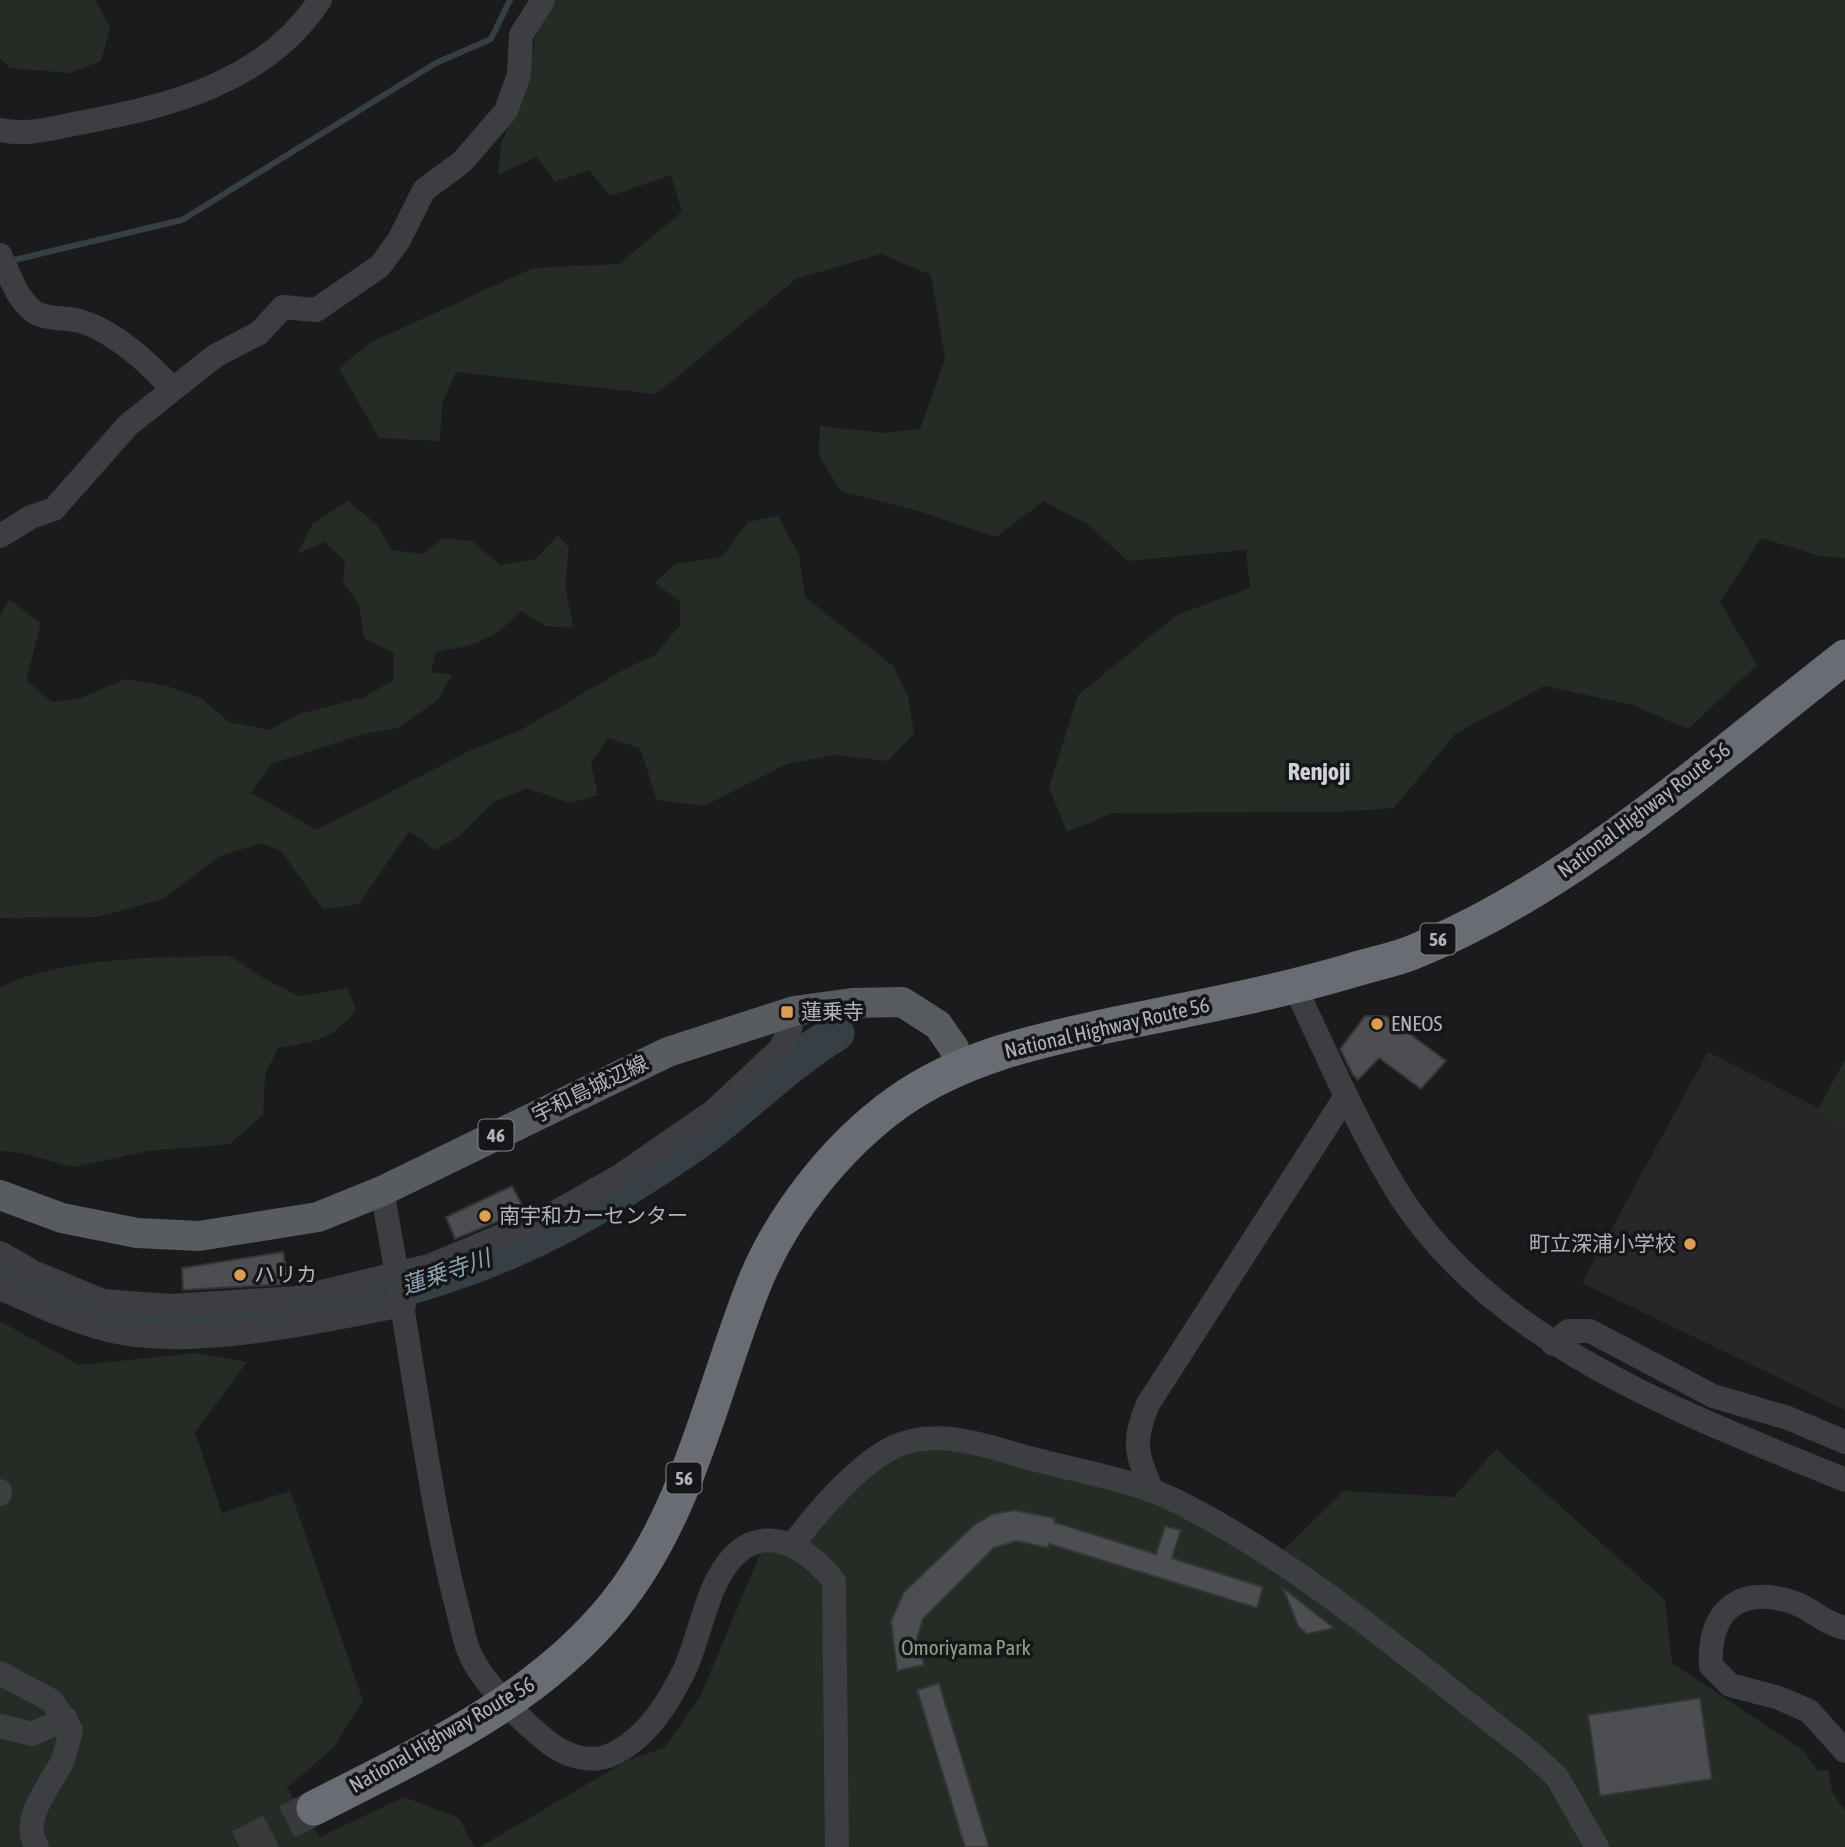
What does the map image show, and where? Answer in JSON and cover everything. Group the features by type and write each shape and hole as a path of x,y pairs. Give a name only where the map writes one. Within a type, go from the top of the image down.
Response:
{"highway":[{"name":"National Highway Route 56","path":"314,1808 423,1752 508,1702 558,1665 615,1605 663,1530 701,1437 752,1287 791,1215 848,1145 898,1102 959,1066 1035,1041 1295,987 1410,953 1524,897 1615,835 1845,657"}],"main road":[{"name":"宇和島城辺線","path":"0,1195 62,1218 137,1233 199,1236 318,1217 382,1191 668,1052 794,1011 852,1003 902,1002 938,1025 954,1048 959,1066"}],"street":[{"path":"0,130 13,133 34,132 136,113 223,84 272,55 310,15 320,0"},
{"path":"0,536 31,517 54,509 128,425 215,356 259,332 283,307 316,310 380,266 400,240 424,190 462,163 506,111 519,75 522,35 543,0"},
{"path":"0,255 23,302 36,314 80,321 104,331 133,351 172,388"},
{"path":"1295,987 1346,1096 1398,1192 1441,1249 1502,1308 1553,1344 1703,1421 1845,1480"},
{"path":"0,1253 33,1272 103,1301 170,1306 297,1298 429,1266 549,1216 618,1177 715,1110 780,1049 790,1030 794,1011"},
{"path":"1152,1491 1140,1463 1136,1434 1148,1404 1346,1096"},
{"path":"382,1191 404,1305 418,1410 455,1601 470,1654 489,1683 544,1740 573,1757 603,1760 629,1746 659,1715 685,1668 714,1587 730,1562 747,1546 772,1539 793,1544 817,1560 834,1581 837,1847"},
{"path":"0,1288 53,1312 92,1325 152,1337 206,1335 300,1324 404,1305"},
{"path":"1553,1344 1568,1331 1590,1331 1713,1396 1788,1418 1845,1442"},
{"path":"793,1544 808,1524 871,1461 897,1446 936,1437 989,1447 1152,1491 1181,1503 1322,1592 1530,1752 1557,1777 1597,1847"},
{"path":"1845,1628 1826,1624 1794,1603 1756,1594 1731,1606 1720,1616 1710,1640 1711,1666 1730,1685 1779,1698 1809,1712 1845,1751"},
{"path":"0,1673 51,1701 66,1719 71,1730 63,1759 32,1816 33,1841 37,1847"},
{"path":"0,1726 33,1734 66,1719"}],"shaded area":[{"path":"1708,1052 1845,1121 1845,1410 1582,1283"}],"green space":[{"path":"0,0 95,0 110,27 101,61 70,73 10,68 0,58"},
{"path":"555,0 1845,0 1845,558 1820,556 1761,538 1720,602 1757,665 1688,729 1633,705 1544,686 1455,734 1394,808 1336,812 1113,813 1067,832 1049,787 1078,695 1177,615 1250,588 1246,550 1128,561 1088,525 1044,501 996,537 922,512 841,491 819,456 820,426 884,433 920,429 945,359 931,275 881,254 796,279 656,394 456,372 442,404 440,441 379,438 339,368 370,343 533,268 619,264 682,212 671,175 610,196 589,170 555,182 537,157 498,175 501,144 527,84 538,21"},
{"path":"348,501 377,525 392,550 423,554 443,538 472,541 500,565 536,559 558,535 569,548 565,585 573,627 545,626 521,611 483,640 436,651 431,672 452,675 438,700 398,728 364,734 271,764 251,793 317,830 471,750 521,730 621,671 655,655 680,625 680,602 655,583 675,564 722,557 748,522 778,516 799,555 805,597 893,666 908,697 914,733 888,761 835,755 787,764 704,806 657,800 640,748 608,738 591,763 598,795 570,803 527,788 492,803 458,837 435,850 409,831 359,904 323,909 281,851 262,843 220,856 163,899 97,917 0,918 0,616 9,600 41,623 26,680 52,702 78,699 126,679 167,686 201,698 229,722 270,730 299,714 365,697 393,680 394,654 364,638 359,604 343,583 345,561 324,542 297,554 313,523"},
{"path":"230,956 263,978 299,996 348,988 356,1010 331,1034 303,1044 278,1048 265,1075 263,1115 230,1144 148,1151 73,1167 22,1153 0,1151 0,987 25,977 82,964 143,958"},
{"path":"1845,1059 1845,1128 1817,1112"},
{"path":"0,1321 79,1365 197,1353 247,1362 195,1432 222,1513 290,1491 363,1700 334,1747 287,1788 320,1837 404,1797 459,1818 474,1847 0,1847"},
{"name":"Omoriyama Park","path":"936,1437 1152,1491 1274,1559 1344,1491 1454,1497 1496,1449 1665,1600 1672,1663 1803,1750 1818,1771 1828,1770 1832,1792 1845,1811 1845,1847 480,1847 628,1760 664,1748 700,1697 760,1554 793,1544 844,1488"}],"building":[{"path":"1365,1016 1386,1016 1446,1061 1421,1089 1379,1058 1358,1080 1340,1049"},
{"path":"512,1186 525,1210 455,1239 446,1217"},
{"path":"283,1252 289,1284 183,1290 182,1268"},
{"path":"1014,1510 1055,1518 1054,1522 1156,1554 1165,1526 1181,1530 1172,1558 1263,1587 1257,1608 1049,1544 1048,1548 1017,1541 994,1548 923,1619 917,1639 924,1665 897,1671 891,1621 904,1592 974,1525 993,1514"},
{"path":"1283,1588 1334,1628 1307,1634 1298,1626"},
{"path":"939,1683 989,1847 965,1847 917,1690"},
{"path":"1700,1698 1712,1779 1600,1796 1588,1715"}],"waterway":[{"path":"10,261 182,220 436,63 491,39 510,0"},
{"name":"蓮乗寺川","path":"0,1272 70,1306 125,1321 179,1321 272,1314 377,1295 480,1263 577,1218 670,1160 789,1066 836,1033"}],"tunnel":[{"path":"240,1847 314,1808"}],"place":[{"name":"蓮乗寺","path":"787,1012"},
{"name":"ENEOS","path":"1377,1024"},
{"name":"南宇和カーセンター","path":"485,1216"},
{"name":"町立深浦小学校","path":"1690,1244"},
{"name":"ハリカ","path":"240,1275"}],"district":[{"name":"Renjoji","path":"1319,772"}]}
